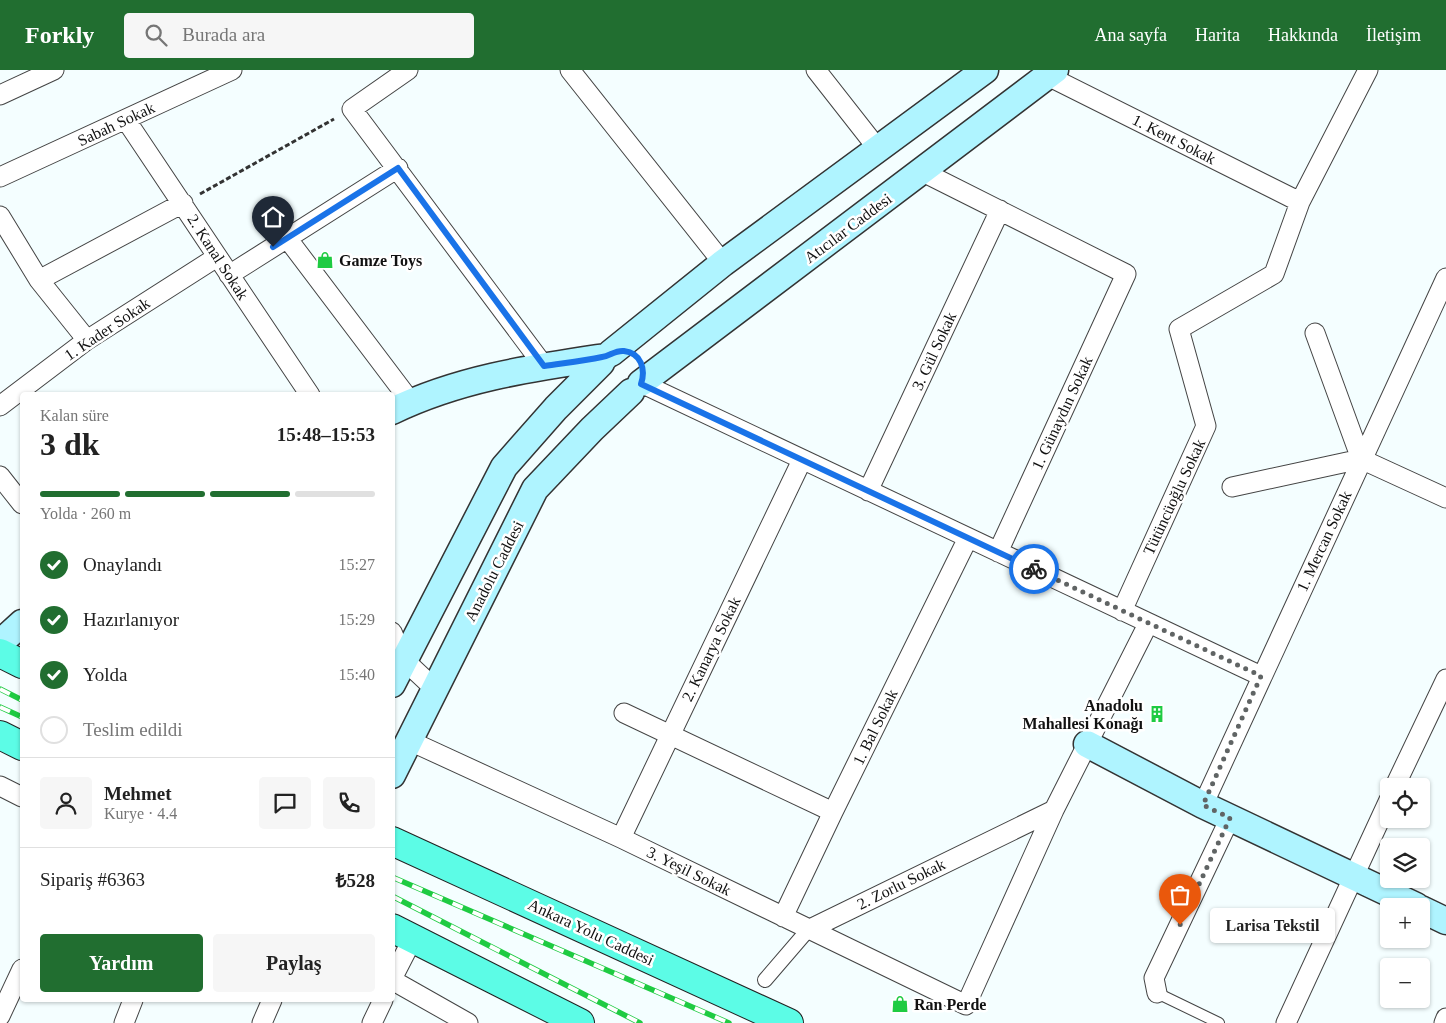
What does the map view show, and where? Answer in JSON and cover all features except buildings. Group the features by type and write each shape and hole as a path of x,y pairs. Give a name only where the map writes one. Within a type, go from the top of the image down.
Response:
{"highway":[{"path":"0,653 20,663"},
{"path":"0,735 20,745"},
{"name":"Ankara Yolu Caddesi","path":"395,843 788,1023"},
{"path":"403,933 580,1023"}],"main road":[{"path":"395,678 504,467 556,408 606,357 723,263 985,70"},
{"name":"Atıcılar Caddesi","path":"636,388 1051,73"},
{"path":"402,407 489,376 606,357 625,351 637,358 643,370 636,388 622,395 608,390 599,378 606,357"},
{"name":"Anadolu Caddesi","path":"395,769 535,489 592,429 636,388"},
{"path":"0,643 20,625"},
{"path":"1086,744 1203,805 1399,898"},
{"path":"1430,913 1446,921"}],"street":[{"path":"0,95 54,70"},
{"name":"Sabah Sokak","path":"0,177 232,70"},
{"path":"408,70 352,109 398,168 544,366"},
{"path":"570,70 723,263"},
{"path":"816,70 878,149"},
{"name":"Tütüncüoğlu Sokak","path":"1122,611 1206,426 1179,329 1274,274 1300,202 1368,70"},
{"name":"1. Kent Sokak","path":"1051,73 1300,202"},
{"name":"2. Kanal Sokak","path":"126,120 308,392"},
{"path":"229,275 398,168"},
{"path":"923,172 1000,210"},
{"path":"39,280 183,203"},
{"name":"1. Günaydın Sokak","path":"998,552 1126,274 1000,210"},
{"name":"3. Gül Sokak","path":"868,491 1000,210"},
{"path":"0,216 39,280 87,340"},
{"path":"287,238 392,392"},
{"name":"1. Kader Sokak","path":"0,406 87,340 217,257"},
{"name":"1. Mercan Sokak","path":"1203,805 1446,278"},
{"path":"1315,333 1361,459"},
{"path":"636,388 802,460 1261,676"},
{"path":"1232,487 1361,459 1446,498"},
{"name":"2. Kanarya Sokak","path":"620,838 802,460"},
{"path":"0,476 20,501"},
{"name":"1. Bal Sokak","path":"783,917 968,538"},
{"path":"1054,810 1148,624"},
{"path":"395,639 404,660 435,689"},
{"path":"1400,778 1446,679"},
{"path":"624,713 833,812"},
{"name":"3. Yeşil Sokak","path":"410,741 620,838 966,1005 1054,810"},
{"path":"0,786 20,796"},
{"name":"2. Zorlu Sokak","path":"766,980 808,930 1054,810"},
{"path":"1157,993 1154,978 1230,818"},
{"path":"1286,1023 1380,819"},
{"path":"395,967 403,933"},
{"path":"0,1016 20,973"},
{"path":"395,982 468,1023"},
{"path":"124,1023 132,1002"},
{"path":"262,1023 271,1002"},
{"path":"372,1023 382,1002"},
{"path":"1444,1023 1446,1018"}],"lane":[{"path":"1157,993 1219,1023"}],"path":[{"path":"183,203 352,109"}],"railway":[{"path":"0,689 20,699"},
{"path":"0,707 20,716"},
{"path":"395,878 729,1023"},
{"path":"395,898 640,1023"}],"way so far":[{"path":"1034,569 1261,676 1203,805 1230,818 1180,925"}],"place":[{"name":"Gamze Toys","path":"325,260"},
{"name":"Anadolu Mahallesi Konağı","path":"1157,714"},
{"name":"Larisa Tekstil","path":"1180,925"},
{"name":"Ran Perde","path":"900,1004"}],"route":[{"path":"273,247 398,168 544,366 606,357 618,351 632,353 641,363 643,377 641,384 1034,569"}]}
